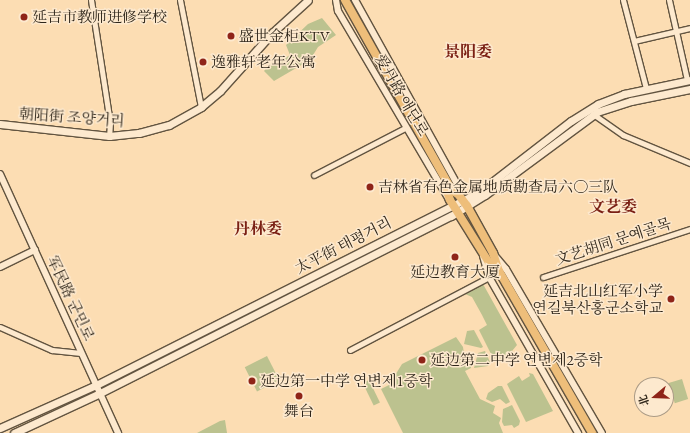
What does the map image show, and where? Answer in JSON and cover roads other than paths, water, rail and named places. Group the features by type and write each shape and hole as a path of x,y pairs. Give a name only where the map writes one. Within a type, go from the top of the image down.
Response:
{"main road":[{"name":"朝阳街 조양거리","path":"0,124 109,136 156,129 201,107 229,82 281,24 308,0"},
{"name":"爱丹路 애단로","path":"340,0 449,192 454,205 483,256 490,263 586,433"},
{"name":"爱丹路 애단로","path":"346,0 452,191 462,200 493,253 499,271 592,433"},
{"name":"太平街 태평거리","path":"462,200 479,192 590,108 624,94 646,88 689,80"},
{"name":"太平街 태평거리","path":"14,433 100,393 454,205 593,114 631,100 690,89"},
{"name":"太平街 태평거리","path":"0,428 96,385 454,205"},
{"path":"468,229 477,225"}],"street":[{"path":"91,0 110,123 109,136"},
{"path":"180,0 201,107"},
{"name":"爱丹路 애단로","path":"336,0 338,11 405,128 445,195 454,205"},
{"name":"爱丹路 애단로","path":"356,0 457,184 462,200"},
{"path":"623,0 646,88"},
{"path":"669,0 689,80"},
{"path":"634,41 690,28"},
{"path":"593,114 623,135 690,163"},
{"path":"314,175 405,128"},
{"name":"军民路 군민로","path":"0,174 118,433"},
{"name":"文艺胡同 문예골목","path":"543,277 690,229"},
{"path":"0,267 35,250"},
{"name":"爱丹路 애단로","path":"493,253 506,268 602,433"},
{"name":"爱丹路 애단로","path":"483,256 489,277 578,433"},
{"path":"350,350 489,277"},
{"path":"0,327 52,350 82,353"}],"place":[{"name":"延吉市教师进修学校","path":"24,17"},
{"name":"盛世金柜KTV","path":"231,36"},
{"name":"逸雅轩老年公寓","path":"203,62"},
{"name":"吉林省有色金属地质勘查局六〇三队","path":"370,187"},
{"name":"延边教育大厦","path":"455,257"},
{"name":"延吉北山红军小学 연길북산홍군소학교","path":"671,299"},
{"name":"延边第二中学 연변제2중학","path":"422,360"},
{"name":"延边第一中学 연변제1중학","path":"252,381"},
{"name":"舞台","path":"299,396"}],"district":[{"name":"景阳委","path":"468,52"},
{"name":"文艺委","path":"613,207"},
{"name":"丹林委","path":"258,229"}]}
